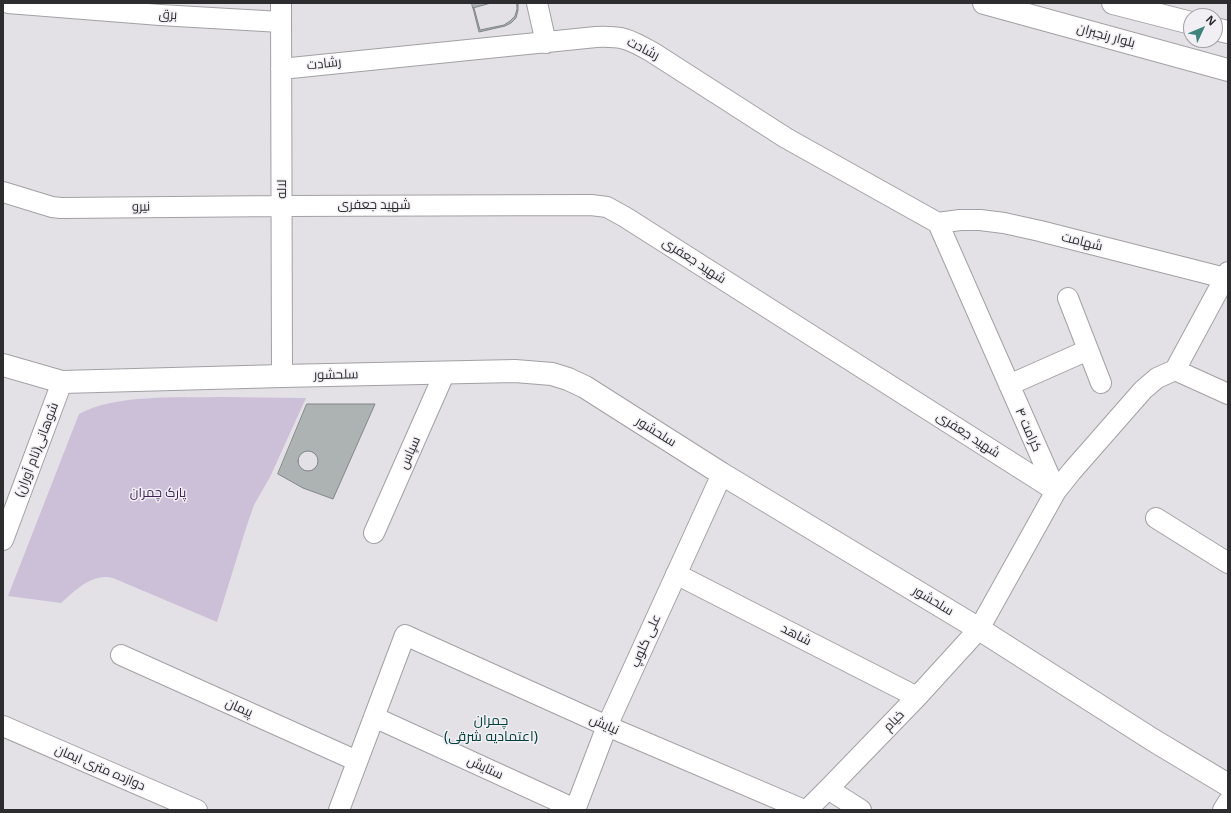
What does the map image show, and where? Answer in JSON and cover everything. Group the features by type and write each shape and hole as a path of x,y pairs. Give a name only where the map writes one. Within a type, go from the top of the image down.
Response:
{"street":[{"name":"برق","path":"8,3 152,14 281,12"},
{"path":"537,3 546,43"},
{"name":"بلوار رنجبران","path":"984,3 1228,70"},
{"path":"1113,3 1183,21"},
{"name":"لاله","path":"281,12 282,376"},
{"name":"رشادت","path":"281,68 596,37 616,37 632,41 652,52 786,138 938,223"},
{"name":"نیرو","path":"3,192 57,208 282,206"},
{"name":"شهید جعفری","path":"282,206 590,205 607,207 625,217 1056,492"},
{"name":"شهامت","path":"938,223 960,220 980,220 1004,223 1226,275"},
{"name":"کرامت ۴","path":"938,223 1056,492"},
{"path":"979,629 1056,492 1072,471 1143,390 1158,378 1175,370 1226,275"},
{"path":"1068,298 1101,383"},
{"path":"1008,385 1088,350"},
{"name":"سلحشور","path":"3,365 62,382 445,372 522,372 552,374 568,379 979,629 1153,740 1228,785"},
{"path":"1175,370 1228,394"},
{"name":"سپاس","path":"374,533 445,372"},
{"name":"شوهانی(نام آوران)","path":"3,539 62,382"},
{"name":"علی کلوپ","path":"575,810 607,726 722,474"},
{"path":"1156,518 1228,563"},
{"name":"شاهد","path":"676,574 917,697"},
{"name":"خیام","path":"805,810 828,789 917,697 979,629"},
{"name":"نیایش","path":"374,717 405,635 607,726 805,810"},
{"name":"پیمان","path":"121,654 358,761"},
{"path":"339,810 374,717"},
{"name":"ستایش","path":"374,717 575,810"},
{"name":"دوازده متری ایمان","path":"3,726 197,810"},
{"path":"828,789 861,810"},
{"path":"1223,810 1228,802"}],"green space":[{"name":"پارک چمران","path":"147,398 306,398 270,477 254,505 217,622 113,578 105,577 91,580 61,603 8,596 79,414 110,403 128,400"}],"building":[{"path":"472,3 491,3 473,8"},
{"path":"517,3 518,10 516,18 511,23 505,26 479,32 473,8 480,30 504,25 510,21 515,16"},
{"path":"307,404 375,404 333,499 303,488 278,474"},
{"path":"308,451 315,454 318,461 315,468 308,471 301,468 298,461 301,454"}],"district":[{"name":"چمران (اعتمادیه شرقی)","path":"491,730"}]}
